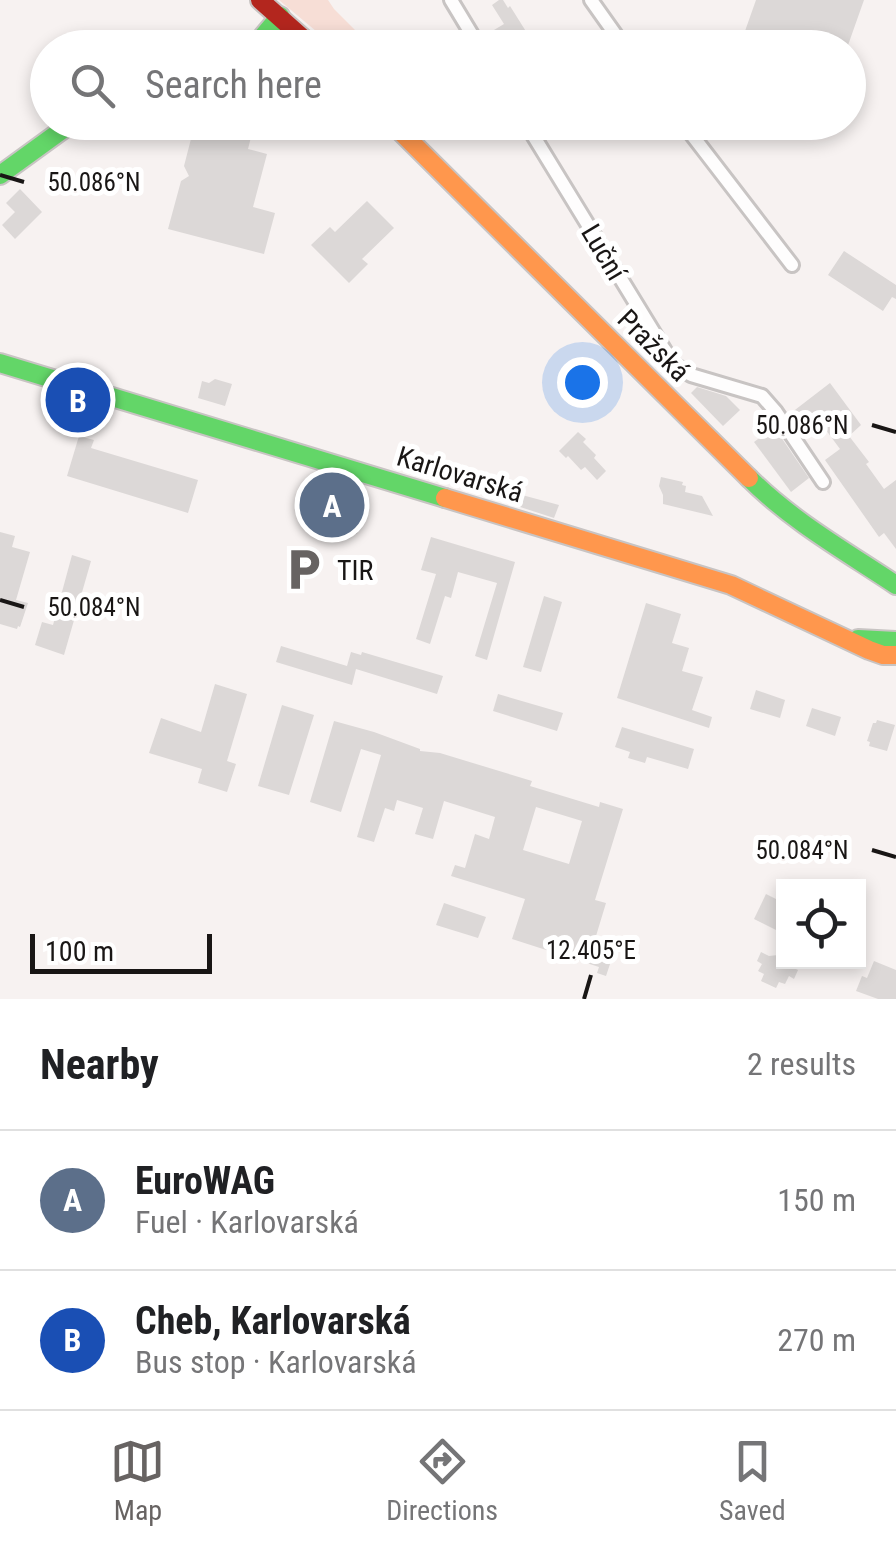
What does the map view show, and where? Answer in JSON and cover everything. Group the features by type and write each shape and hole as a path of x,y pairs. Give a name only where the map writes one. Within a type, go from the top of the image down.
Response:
{"street":[{"path":"260,0 295,30"},
{"path":"450,0 469,30"},
{"path":"591,0 613,30"},
{"path":"268,30 280,16"},
{"path":"0,174 48,140"},
{"name":"Pražská","path":"409,140 770,499 896,585"},
{"name":"Luční","path":"536,140 673,364 691,375 762,396 823,482"},
{"path":"696,140 792,265"},
{"name":"Karlovarská","path":"0,363 731,586 876,653 896,654"},
{"path":"833,633 862,640 896,641"}],"shaded area":[{"path":"279,0 328,0 355,30 315,30"}],"building":[{"path":"503,0 525,30 494,30 504,24 492,5"},
{"path":"756,0 864,0 853,30 745,30"},
{"path":"191,140 250,140 248,149 267,154 253,207 275,213 264,254 168,229 181,181 189,176 184,166"},
{"path":"20,189 42,212 15,239 2,225 15,212 6,203"},
{"path":"367,201 394,228 362,259 368,264 349,283 311,245 330,227 335,232"},
{"path":"844,251 896,285 896,299 892,297 883,311 828,275"},
{"path":"578,364 594,380 576,398 560,383"},
{"path":"215,379 232,384 225,406 198,398 202,381 209,383"},
{"path":"830,383 861,425 849,436 869,462 866,464 884,489 896,480 896,549 884,533 879,537 825,460 840,449 823,426 808,437 791,413"},
{"path":"697,387 726,396 740,410 723,426 691,393"},
{"path":"774,427 809,478 791,492 754,442"},
{"path":"578,432 606,471 597,480 585,467 581,470 559,451"},
{"path":"79,436 94,440 91,448 198,480 188,513 67,476"},
{"path":"661,477 683,482 685,492 702,496 713,516 663,504"},
{"path":"317,483 354,494 347,518 361,522 357,534 329,526 333,511 311,504"},
{"path":"511,492 559,505 554,518 508,503"},
{"path":"0,532 15,536 12,547 30,552 16,600 28,603 17,629 0,624"},
{"path":"431,537 515,562 487,660 475,656 497,583 458,572 451,598 445,596 430,644 416,639 436,574 421,570"},
{"path":"72,555 91,561 64,655 35,645 42,622 53,625"},
{"path":"544,596 562,602 541,672 523,667"},
{"path":"646,603 681,614 672,643 689,648 682,671 703,677 692,710 712,717 709,728 617,698"},
{"path":"281,646 347,666 351,652 362,652 443,676 437,694 356,669 352,685 276,662"},
{"path":"215,684 247,694 227,761 236,764 227,792 198,783 202,769 149,753 161,718 201,732"},
{"path":"756,690 785,700 780,718 750,709"},
{"path":"498,694 563,713 557,731 493,711"},
{"path":"282,705 314,715 289,795 258,786"},
{"path":"812,708 841,717 835,736 806,726"},
{"path":"877,720 895,725 887,751 869,746 867,741"},
{"path":"334,721 420,751 440,753 532,781 530,786 599,807 600,802 623,809 595,900 606,903 596,936 617,943 606,976 597,973 599,967 512,939 525,899 451,876 455,865 465,868 475,834 489,839 495,817 444,801 433,839 415,834 423,808 397,800 394,811 385,808 374,842 357,837 381,755 361,749 341,812 310,802","holes":["536,807 582,821 569,864 523,850"]},
{"path":"622,727 694,749 688,769 647,757 645,763 628,758 630,752 615,747"},
{"path":"766,894 776,899 776,930 754,919"},
{"path":"444,903 486,917 478,938 436,925"},
{"path":"761,952 776,955 776,969 798,970 794,979 789,976 785,984 779,982 776,988 761,981 764,974 758,971 762,964 757,961"},
{"path":"874,961 896,970 896,999 878,999 856,991"}],"traffic: fast":[{"path":"268,30 280,16"},
{"path":"0,175 48,140"},
{"path":"0,363 445,498"},
{"path":"749,478 801,522 896,585"},
{"path":"858,639 896,641"}],"traffic: slow":[{"path":"409,140 749,478"},
{"path":"445,498 731,585 869,650 896,655"}],"traffic: jam":[{"path":"260,0 294,30"}],"place":[{"name":"Cheb, Karlovarská","path":"78,400"},
{"name":"EuroWAG","path":"332,505"},
{"name":"TIR","path":"304,570"}]}
